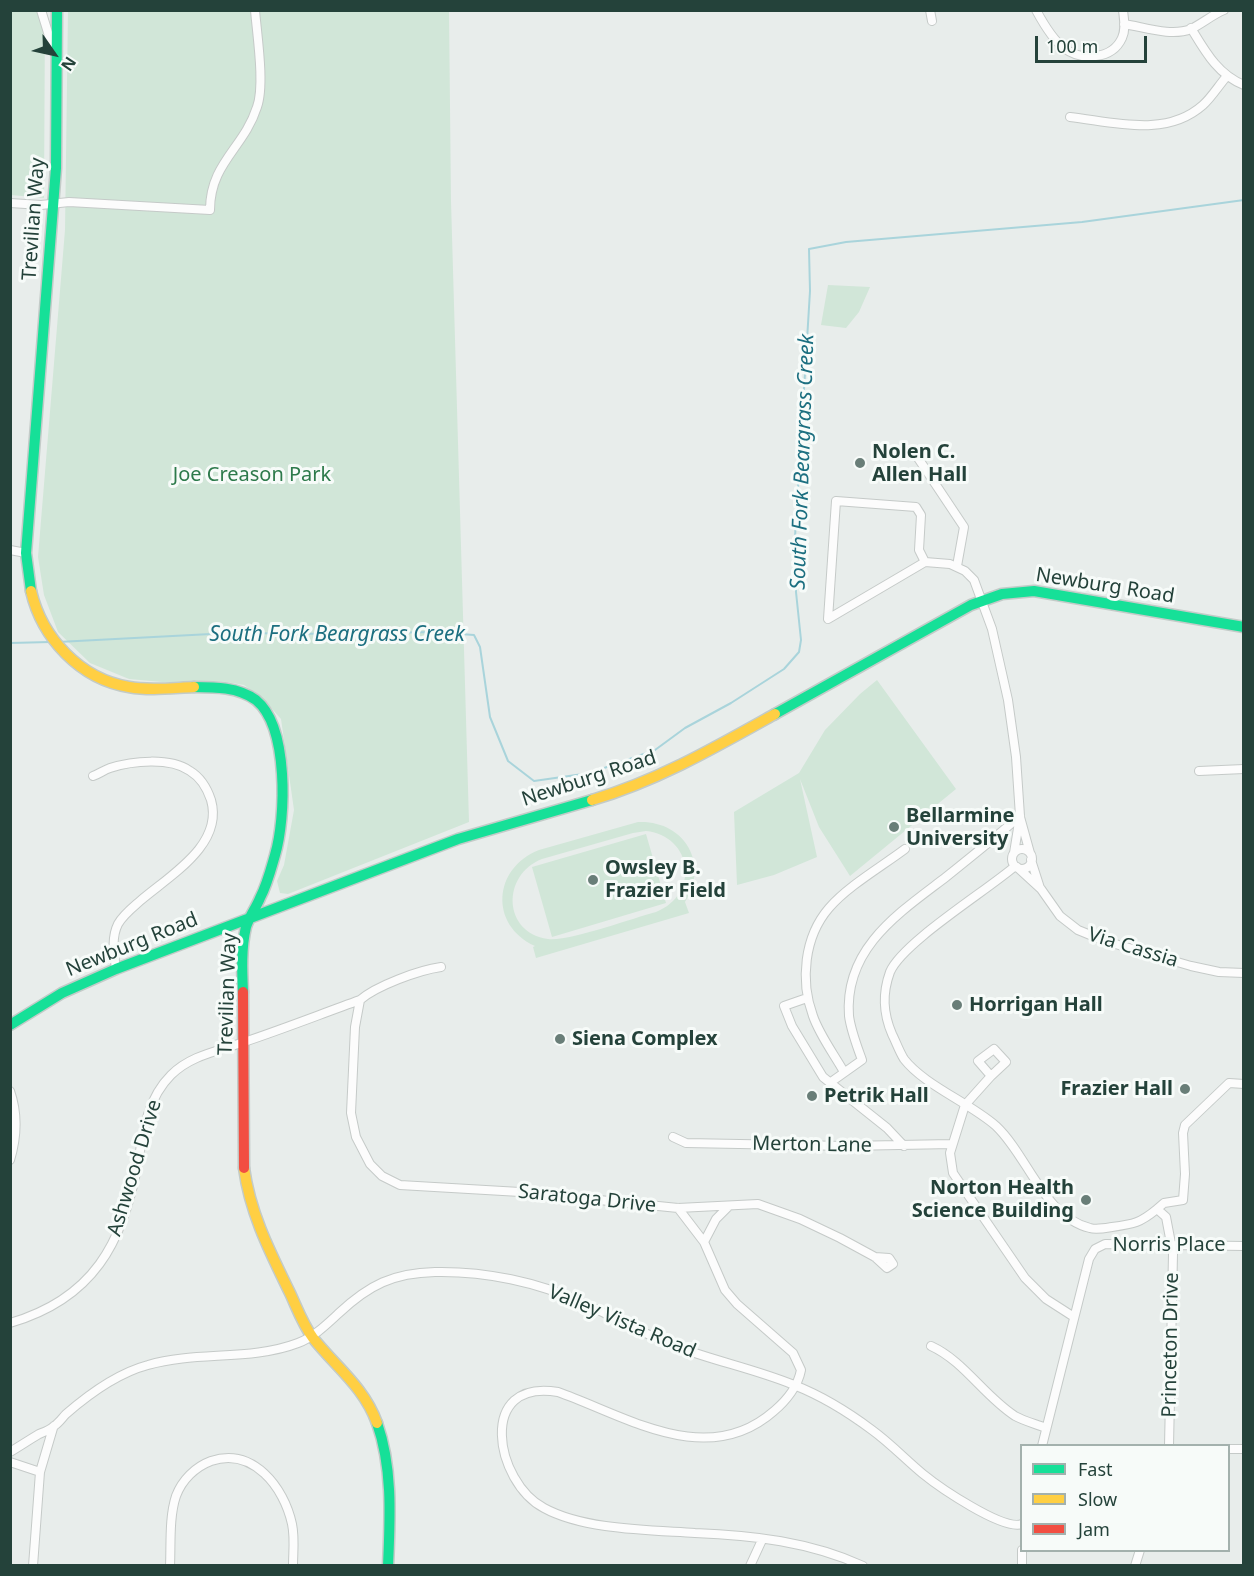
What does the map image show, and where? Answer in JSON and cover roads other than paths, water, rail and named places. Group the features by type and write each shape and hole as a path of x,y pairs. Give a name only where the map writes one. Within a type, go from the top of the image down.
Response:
{"street":[{"name":"Trevilian Way","path":"41,10 56,61"},
{"name":"Trevilian Way","path":"57,10 57,147 26,553 31,592 40,618 53,640 68,656 90,673 117,684 144,689 232,689 246,693 262,706 273,727 282,780 282,813 277,848 262,895 245,932 244,1165 249,1201 260,1230 311,1336 364,1393 374,1414 387,1471 388,1566"},
{"path":"10,203 69,202 210,210 211,189 216,175 247,130 259,103 255,10"},
{"path":"930,10 932,21"},
{"path":"1036,10 1059,44 1080,56 1098,56 1113,49 1121,40 1124,24 1123,10"},
{"path":"1124,24 1175,32 1191,28 1224,10"},
{"path":"1191,28 1210,58 1227,76 1244,85"},
{"path":"1070,117 1144,126 1164,125 1186,117 1204,104 1227,76"},
{"path":"918,458 964,527 957,566"},
{"path":"925,562 919,550 921,515 915,507 836,501 828,619 925,562 957,566 974,580 992,629 1008,700 1016,757 1020,816 1012,859 1016,867"},
{"path":"10,550 26,553"},
{"name":"Newburg Road","path":"10,1025 61,993 116,969 458,839 596,799 647,781 686,763 982,600 1006,593 1034,591 1244,627"},
{"path":"93,776 118,766 155,762 178,765 191,771 202,782 210,796 213,809 211,829 201,848 119,922 114,937 116,969"},
{"path":"1199,771 1244,769"},
{"path":"831,1082 862,1060 852,1029 849,1002 862,955 872,940 895,915 1020,816"},
{"name":"Via Cassia","path":"1020,816 1041,889"},
{"path":"844,1072 820,1032 807,998 806,964 809,947 829,908 840,897 905,849"},
{"path":"1014,853 1022,849 1031,857 1027,867 1016,867 917,941 891,970 886,985 884,1010 904,1058 914,1069 994,1125 1009,1140 1041,1190 1066,1216 1091,1229 1133,1225 1142,1222 1164,1203 1183,1200 1185,1173 1183,1132 1185,1125 1229,1083 1244,1084"},
{"name":"Via Cassia","path":"1016,867 1041,889 1060,916 1078,930 1105,942 1219,972 1244,973"},
{"name":"Ashwood Drive","path":"10,1323 44,1311 65,1299 90,1276 105,1257 123,1219 132,1189 147,1115 154,1098 177,1069 191,1060 360,1000 375,989 441,967"},
{"path":"807,998 784,1006 792,1026 824,1077 887,1128 904,1146"},
{"name":"Saratoga Drive","path":"360,1000 355,1027 353,1125 365,1156 376,1171 400,1185 500,1191 678,1208 704,1242 724,1290 736,1304 793,1353 801,1370 795,1385"},
{"path":"991,1076 965,1104 950,1157 957,1180 1025,1278 1046,1299 1074,1317 1042,1444"},
{"path":"10,1092 15,1106 16,1128 10,1160"},
{"name":"Merton Lane","path":"673,1137 686,1143 904,1146 952,1144"},
{"path":"678,1208 752,1203 774,1208 840,1238 875,1257"},
{"path":"704,1242 716,1219 728,1206"},
{"name":"Princeton Drive","path":"1157,1209 1166,1217 1173,1254 1169,1444"},
{"name":"Norris Place","path":"1074,1317 1089,1259 1095,1249 1105,1244 1244,1246"},
{"name":"Valley Vista Road","path":"10,1452 53,1428 66,1414 89,1396 136,1368 168,1360 265,1351 288,1346 311,1336 360,1295 380,1282 421,1272 456,1272 507,1279 544,1288 580,1301 665,1342 795,1385 853,1416 901,1453 923,1474 965,1503 1006,1525 1020,1525"},
{"path":"931,1346 950,1358 1011,1412 1046,1428"},
{"path":"795,1385 779,1406 761,1421 738,1431 712,1437 678,1436 655,1431 567,1395 549,1390 520,1396 510,1404 503,1416 503,1439 508,1464 524,1492 545,1509 569,1517 612,1527 698,1533 820,1549 863,1566"},
{"path":"33,1566 40,1472 53,1428"},
{"path":"170,1566 173,1512 176,1496 182,1484 197,1469 207,1463 225,1458 243,1460 258,1467 277,1488 286,1504 292,1524 294,1543 292,1566"},
{"path":"10,1462 40,1472"},
{"path":"750,1566 762,1540"}],"waterway":[{"name":"South Fork Beargrass Creek","path":"58,642 230,633 433,632 474,635 480,647 490,717 508,761 534,781 590,773 655,750 685,728 731,703 784,669 799,652 801,640 796,592 795,537 810,291 809,249 846,242 1082,222 1244,200"},
{"name":"South Fork Beargrass Creek","path":"10,643 50,642"}],"place":[{"name":"Nolen C. Allen Hall","path":"860,463"},
{"name":"Bellarmine University","path":"894,827"},
{"name":"Owsley B. Frazier Field","path":"593,880"},
{"name":"Horrigan Hall","path":"957,1005"},
{"name":"Siena Complex","path":"560,1039"},
{"name":"Frazier Hall","path":"1185,1089"},
{"name":"Petrik Hall","path":"812,1096"},
{"name":"Norton Health Science Building","path":"1086,1200"}],"park label":[{"name":"Joe Creason Park","path":"252,475"}]}
